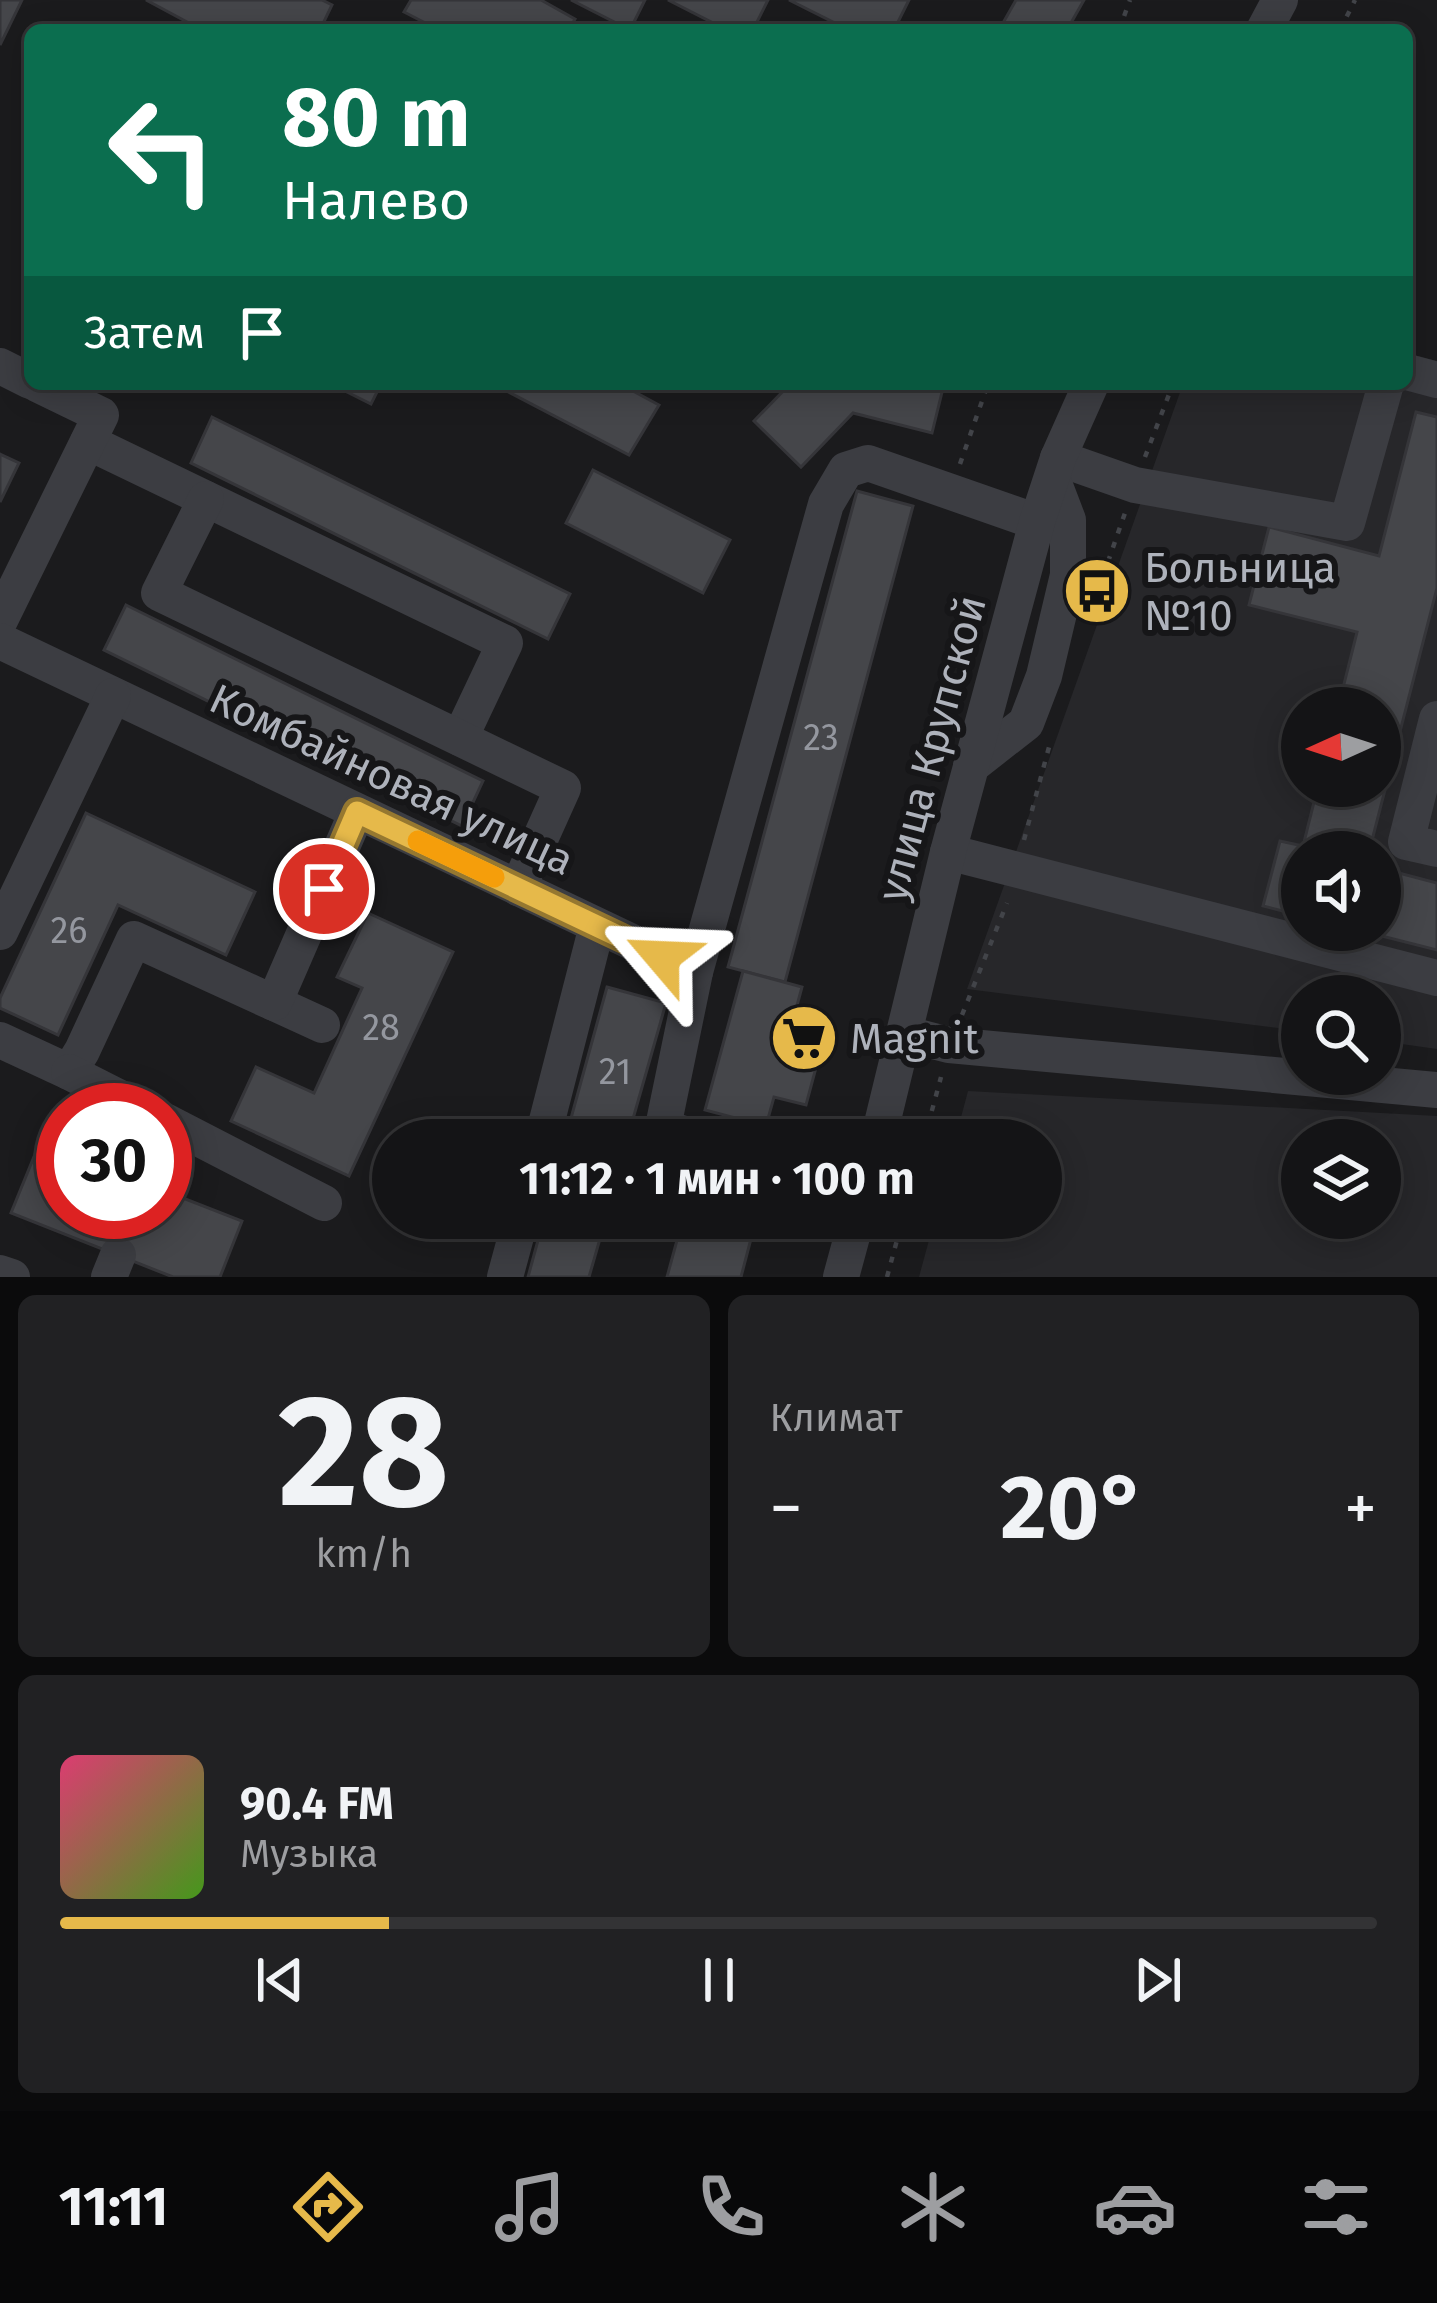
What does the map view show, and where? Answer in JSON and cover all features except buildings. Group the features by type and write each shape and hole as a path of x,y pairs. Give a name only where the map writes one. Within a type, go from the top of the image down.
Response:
{"street":[{"path":"0,620 101,415 50,390"},
{"name":"улица Крупской","path":"883,1119 1036,522 1088,390"},
{"path":"971,766 1026,723 1044,676 1068,575 1069,520 1055,468 1347,523 1384,390"},
{"path":"88,442 505,643 460,738"},
{"path":"665,1119 695,972 826,504 846,470 868,463 1036,522"},
{"path":"206,500 159,593 563,788 518,888"},
{"name":"Комбайновая улица","path":"0,641 695,972"},
{"path":"0,932 113,696"},
{"path":"1437,719 1406,842 1437,849"},
{"path":"274,1004 357,812"},
{"path":"949,852 1437,978"},
{"path":"547,1119 597,926"},
{"path":"69,1072 134,939 322,1025"},
{"path":"905,1034 950,1046 1437,1090"},
{"path":"0,1040 91,1083"},
{"path":"192,1135 323,1203"},
{"path":"505,1277 515,1239"},
{"path":"842,1277 852,1239"},
{"path":"0,1273 12,1277"}],"path":[{"path":"950,492 986,390"},
{"path":"1099,587 1171,390"},
{"path":"930,1119 950,1046 1006,908 1052,736"},
{"path":"887,1277 897,1239"}],"shaded area":[{"path":"1413,355 1437,361 1437,1049 1401,1044 1401,975 1281,975 1281,1028 967,989 1181,390 1413,390"},
{"path":"968,1091 1437,1116 1437,1277 919,1277 929,1239 1062,1239 1062,1119 961,1119"}],"slow traffic":[{"path":"418,841 494,877"}],"place":[{"name":"Больница №10","path":"1097,591"},
{"name":"Magnit","path":"804,1038"}],"route":[{"path":"324,889 357,812 662,957"}]}
